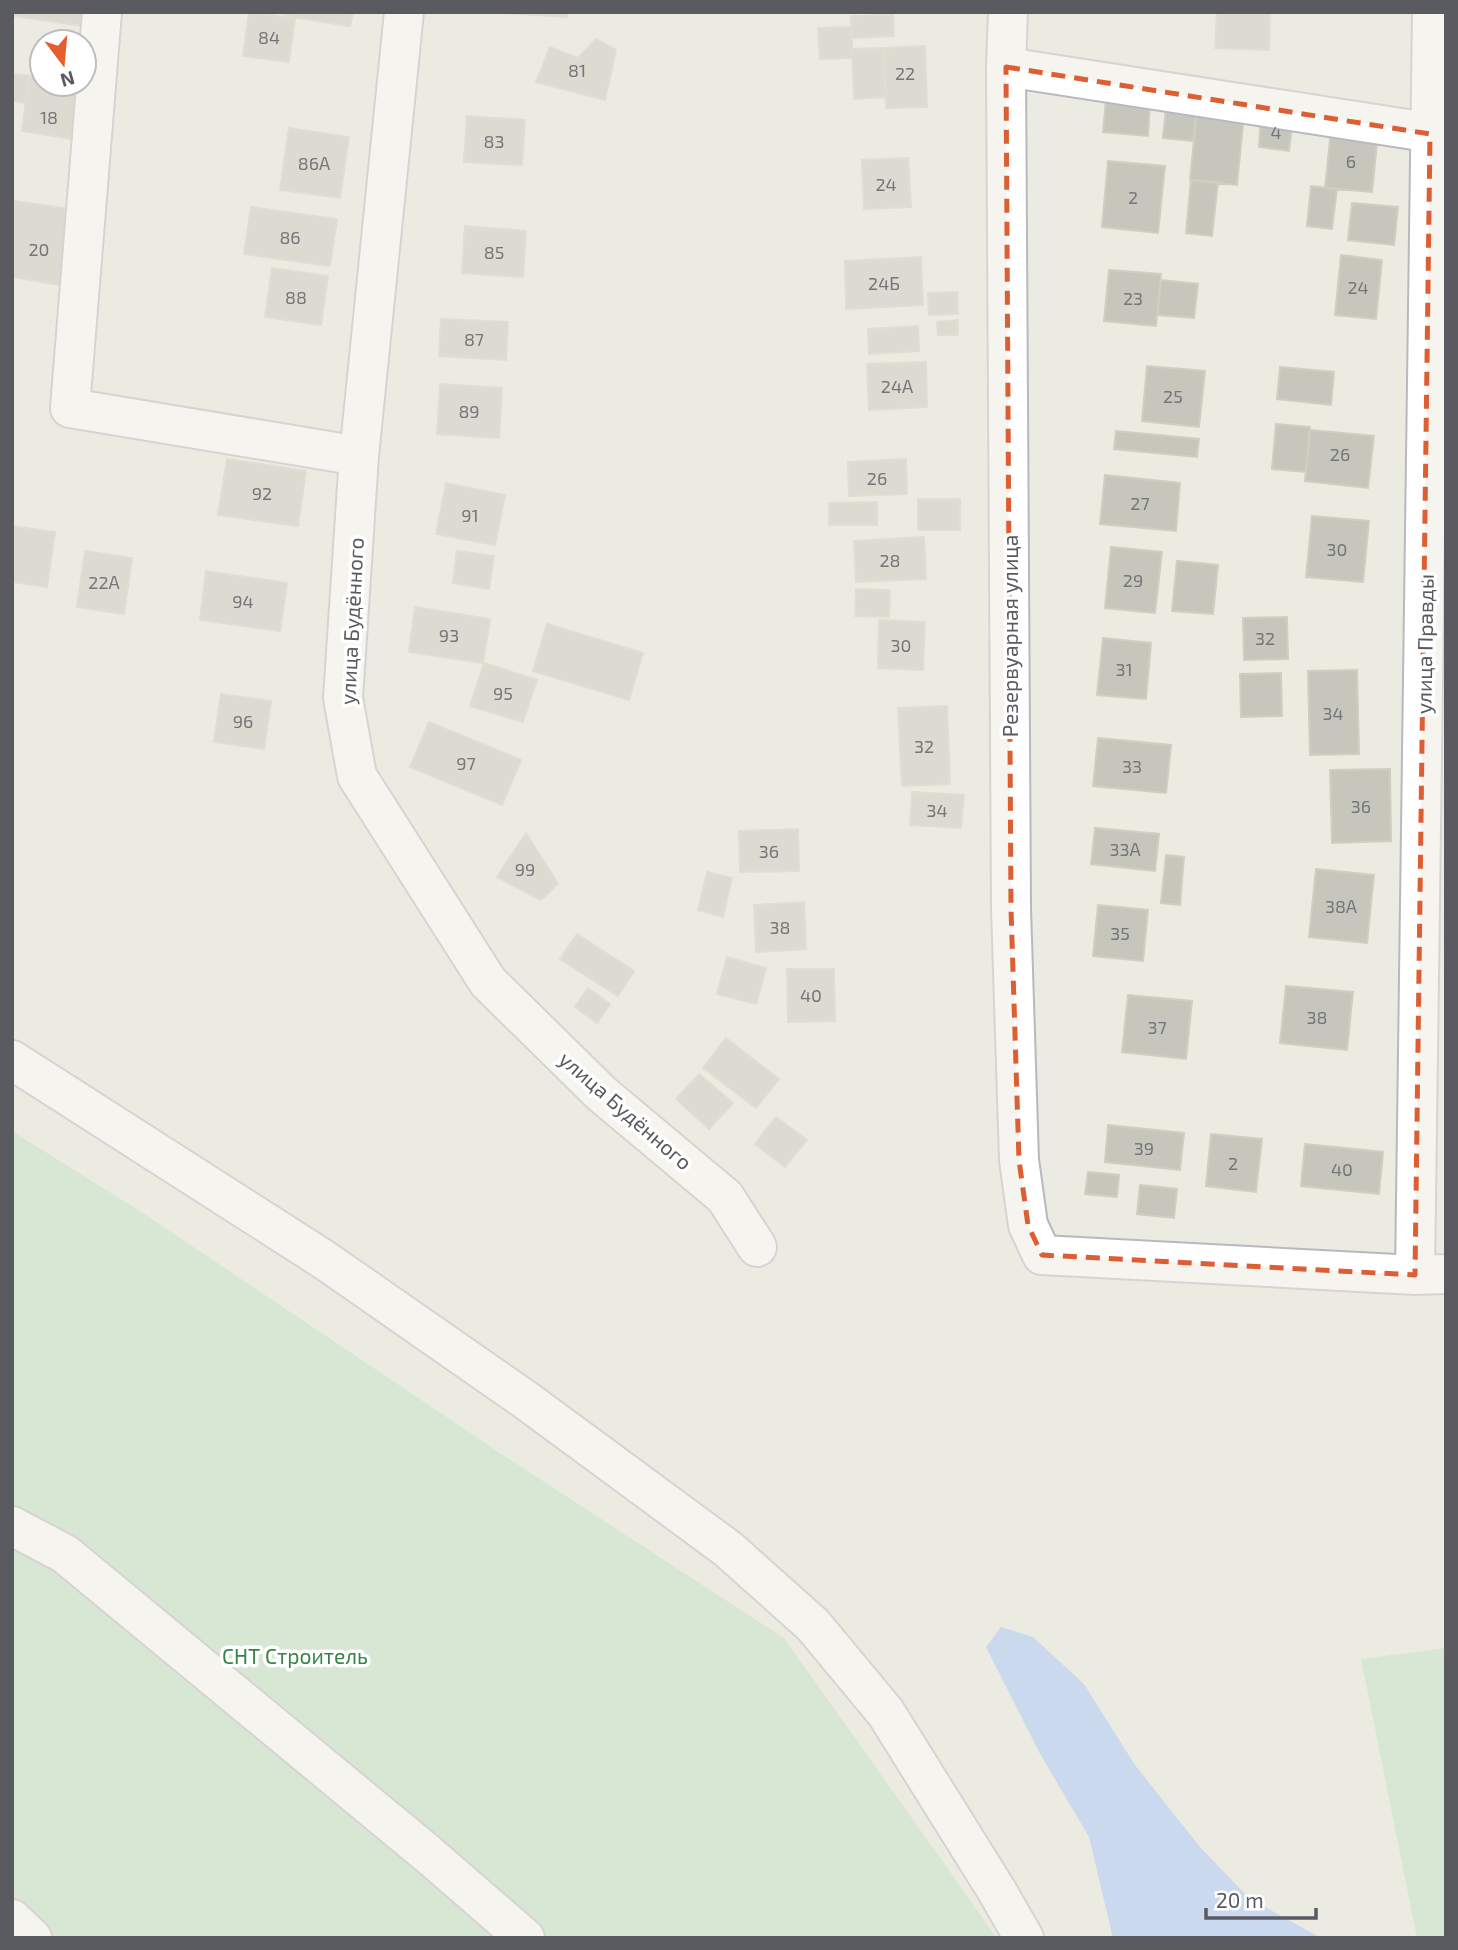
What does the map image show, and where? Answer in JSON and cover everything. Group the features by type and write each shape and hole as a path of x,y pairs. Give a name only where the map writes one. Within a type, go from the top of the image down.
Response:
{"street":[{"path":"102,12 70,408 359,456"},
{"name":"улица Будённого","path":"404,12 359,456 343,698 357,776 488,982 602,1094 725,1197 757,1247"},
{"name":"Резервуарная улица","path":"1008,12 1006,67 1011,908 1019,1160 1028,1225 1042,1255 1431,1275"},
{"name":"улица Правды","path":"1431,1275 1438,134 1432,12"},
{"path":"1006,67 1438,134"},
{"path":"12,1060 323,1259 527,1401 728,1549 813,1625 886,1713 998,1891 1024,1938"},
{"path":"12,1526 65,1553 525,1938"},
{"path":"12,1919 32,1938"}],"highlighted area":[{"path":"1006,67 1430,134 1415,1275 1042,1255 1028,1225 1019,1160 1011,908"}],"green space":[{"name":"СНТ Строитель","path":"12,1131 146,1215 503,1455 784,1638 997,1938 12,1938"},
{"path":"1446,1648 1446,1938 1417,1938 1361,1659"}],"water":[{"path":"1001,1627 1033,1637 1084,1684 1135,1765 1200,1847 1249,1898 1321,1938 1113,1938 1089,1837 1039,1752 986,1647"}],"building":[{"path":"14,12 86,12 84,26 14,16"},
{"path":"249,12 295,18 289,62 243,56"},
{"path":"285,12 353,12 350,26 285,16"},
{"path":"489,12 568,12 567,17"},
{"path":"1217,12 1270,12 1269,50 1215,48"},
{"path":"893,15 894,36 852,38 851,16"},
{"path":"851,27 853,58 820,59 818,28"},
{"path":"596,39 616,50 605,100 536,82 550,47 578,58"},
{"path":"925,46 927,107 886,108 884,48"},
{"path":"883,48 886,97 854,99 852,49"},
{"path":"12,74 28,76 26,103 12,101"},
{"path":"28,84 28,98 77,98 72,139 22,131"},
{"path":"1106,99 1150,102 1148,136 1103,132"},
{"path":"1166,107 1197,110 1193,141 1163,138"},
{"path":"1197,110 1244,115 1237,185 1190,180"},
{"path":"1261,114 1293,118 1289,151 1259,147"},
{"path":"467,116 525,120 522,165 464,162"},
{"path":"289,128 349,137 340,198 280,190"},
{"path":"1331,130 1378,135 1372,192 1325,188"},
{"path":"908,158 911,207 864,209 862,160"},
{"path":"1108,161 1165,166 1158,233 1102,227"},
{"path":"1191,180 1218,182 1212,236 1186,233"},
{"path":"1311,186 1337,189 1332,229 1307,226"},
{"path":"15,201 71,209 60,285 12,277 12,220"},
{"path":"1352,203 1398,207 1394,245 1348,240"},
{"path":"251,207 337,219 330,266 244,254"},
{"path":"465,226 526,231 523,277 462,273"},
{"path":"1341,255 1382,260 1376,319 1335,315"},
{"path":"921,257 923,305 846,309 845,261"},
{"path":"272,268 328,276 321,325 265,317"},
{"path":"1109,270 1161,274 1156,326 1104,321"},
{"path":"1161,280 1198,284 1194,318 1157,315"},
{"path":"957,292 958,314 929,315 928,293"},
{"path":"441,319 508,322 506,360 439,356"},
{"path":"958,320 958,335 938,335 937,322"},
{"path":"918,326 919,351 869,354 868,329"},
{"path":"926,362 927,407 869,410 867,364"},
{"path":"1147,366 1205,371 1199,427 1142,421"},
{"path":"1280,367 1334,372 1331,405 1277,399"},
{"path":"440,384 502,388 499,438 437,434"},
{"path":"1276,424 1310,427 1306,472 1272,469"},
{"path":"1310,430 1374,436 1368,488 1305,481"},
{"path":"1116,431 1199,439 1197,457 1114,449"},
{"path":"227,459 306,471 298,526 218,515"},
{"path":"906,459 907,494 849,496 848,462"},
{"path":"1105,475 1180,483 1176,531 1100,524"},
{"path":"446,483 505,495 495,545 436,534"},
{"path":"918,499 960,499 960,530 918,530"},
{"path":"877,502 877,525 829,525 829,503"},
{"path":"1312,516 1369,521 1363,582 1306,577"},
{"path":"12,526 55,532 47,587 12,582"},
{"path":"924,537 926,579 856,582 854,541"},
{"path":"1111,547 1162,552 1155,613 1105,608"},
{"path":"85,551 132,558 124,614 77,607"},
{"path":"457,551 494,556 489,589 453,583"},
{"path":"1177,561 1218,565 1213,614 1172,611"},
{"path":"206,571 287,583 280,631 200,620"},
{"path":"856,589 890,590 889,617 855,616"},
{"path":"415,607 490,619 483,663 409,652"},
{"path":"1287,617 1288,659 1244,660 1243,618"},
{"path":"879,620 925,622 923,670 878,668"},
{"path":"547,624 643,653 629,700 533,671"},
{"path":"1103,638 1151,643 1146,699 1097,695"},
{"path":"484,663 537,680 523,722 470,706"},
{"path":"1357,670 1359,754 1310,755 1308,671"},
{"path":"1281,673 1282,716 1241,717 1240,674"},
{"path":"221,694 271,701 264,749 214,742"},
{"path":"947,706 950,784 902,786 898,708"},
{"path":"429,722 521,760 502,805 410,767"},
{"path":"1098,738 1171,745 1166,793 1093,786"},
{"path":"1390,769 1391,841 1332,843 1330,770"},
{"path":"912,792 964,795 961,828 910,825"},
{"path":"1095,828 1159,834 1155,871 1091,864"},
{"path":"798,829 799,871 740,872 739,831"},
{"path":"526,833 558,884 541,900 497,877"},
{"path":"1166,855 1184,857 1180,905 1161,903"},
{"path":"1316,869 1374,875 1367,943 1309,937"},
{"path":"707,872 732,878 723,917 698,910"},
{"path":"804,902 806,949 756,952 754,905"},
{"path":"1098,905 1148,910 1143,961 1093,956"},
{"path":"577,934 634,971 618,996 560,959"},
{"path":"727,957 766,968 756,1004 717,994"},
{"path":"787,969 834,969 835,1021 788,1022"},
{"path":"1286,986 1353,992 1347,1050 1280,1043"},
{"path":"588,988 610,1004 597,1023 575,1007"},
{"path":"1128,995 1192,1001 1186,1059 1122,1052"},
{"path":"726,1038 779,1079 756,1108 703,1068"},
{"path":"699,1074 733,1103 709,1129 676,1099"},
{"path":"776,1117 807,1140 785,1167 755,1144"},
{"path":"1108,1125 1184,1133 1180,1170 1105,1162"},
{"path":"1211,1134 1262,1139 1256,1192 1206,1186"},
{"path":"1305,1144 1383,1152 1379,1194 1301,1186"},
{"path":"1088,1172 1119,1175 1117,1197 1085,1194"},
{"path":"1140,1185 1177,1189 1174,1218 1137,1214"}]}
